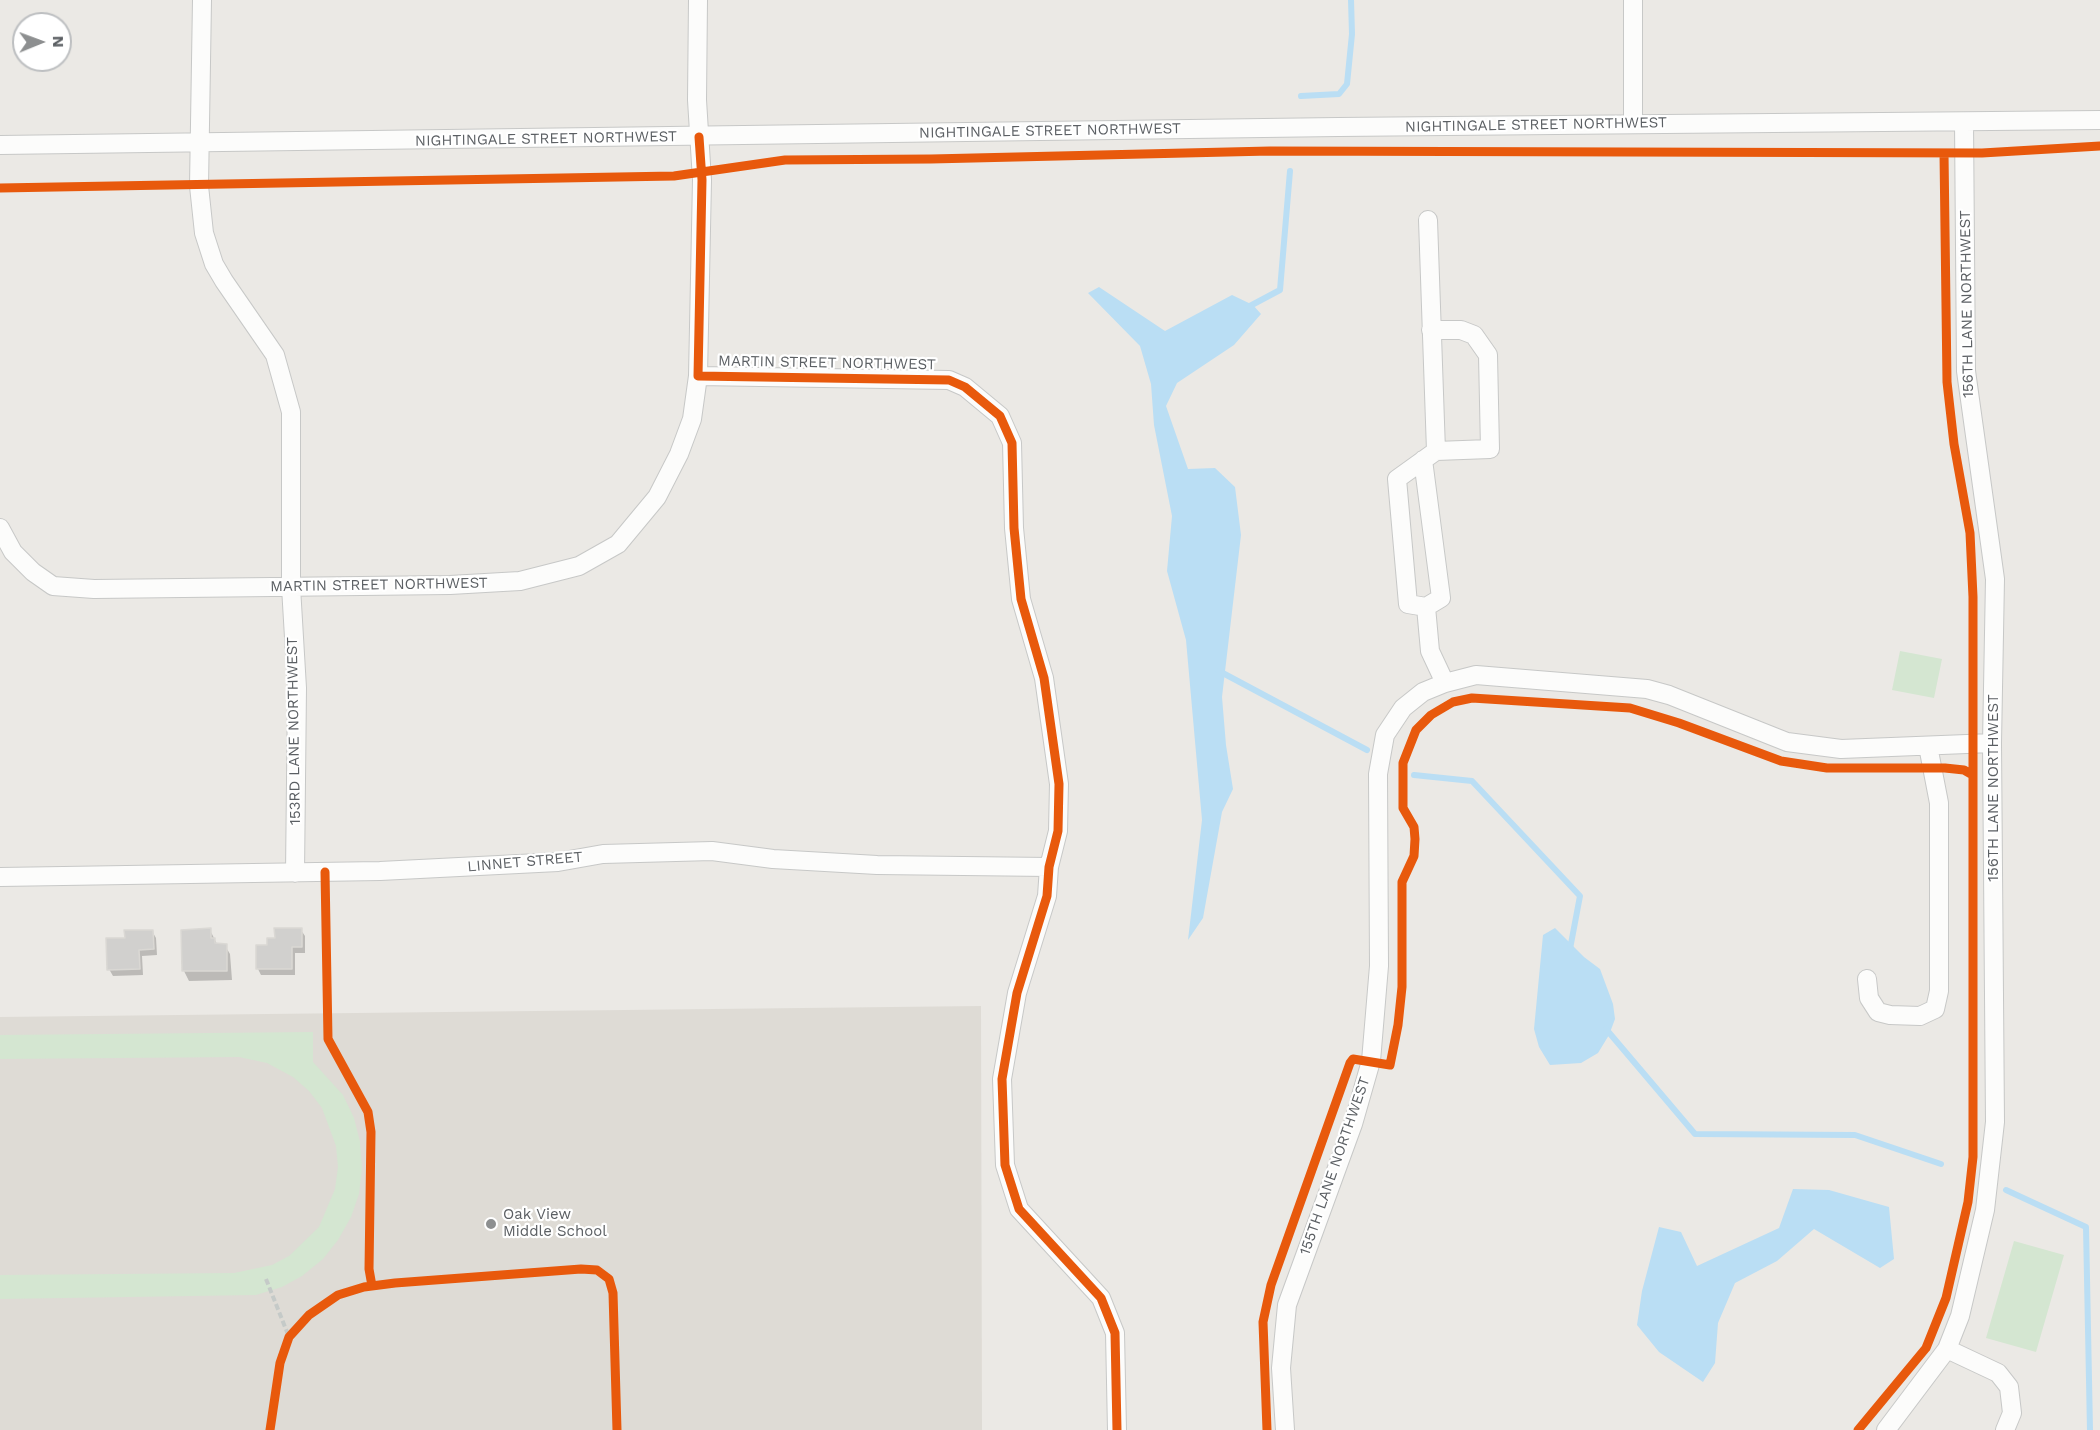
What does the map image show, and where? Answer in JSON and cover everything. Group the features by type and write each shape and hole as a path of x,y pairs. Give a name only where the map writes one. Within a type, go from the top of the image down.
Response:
{"street":[{"name":"153RD LANE NORTHWEST","path":"202,0 200,143 201,211 204,233 214,264 275,355 291,411 291,587 297,688 295,873"},
{"path":"698,0 697,100 702,180 698,376"},
{"path":"1632,124 1633,0"},
{"name":"NIGHTINGALE STREET NORTHWEST","path":"0,145 2100,120"},
{"name":"156TH LANE NORTHWEST","path":"1886,1430 1947,1348 1970,1282 1985,1210 1994,1142 1996,1074 1992,743 1995,579 1966,371 1964,122"},
{"path":"1428,220 1431,330 1429,455 1430,499 1441,598 1426,607 1408,604 1397,479 1429,455 1490,449 1488,355 1474,335 1461,330 1431,330"},
{"name":"MARTIN STREET NORTHWEST","path":"0,528 13,552 33,572 53,586 94,589 291,587 450,585 520,581 579,566 618,544 657,497 679,454 692,419 698,376 949,380 965,387 985,402 1000,416 1012,442 1014,528 1021,599 1044,678 1059,784 1058,831 1049,867 1047,896 1017,993 1002,1079 1005,1166 1019,1209 1101,1298 1115,1333 1117,1430"},
{"path":"1426,607 1430,651 1445,683"},
{"name":"155TH LANE NORTHWEST","path":"1285,1430 1281,1368 1287,1305 1353,1124 1371,1061 1379,966 1378,774 1385,735 1403,708 1416,698 1445,683 1476,675 1647,689 1669,695 1787,742 1841,749 1992,743"},
{"path":"1867,979 1869,998 1878,1012 1890,1015 1920,1016 1935,1009 1939,992 1939,803 1928,746"},
{"name":"LINNET STREET","path":"0,877 295,873 558,862 603,854 712,851 773,859 877,865 1049,867"},
{"path":"1947,1348 1998,1373 2010,1387 2012,1413 2005,1430"}],"path":[{"path":"266,1279 290,1337"}],"shaded area":[{"name":"Oak View Middle School","path":"981,1006 982,1430 0,1430 0,1017"}],"green space":[{"path":"1900,651 1942,659 1934,698 1892,690"},
{"path":"313,1032 313,1062 343,1095 354,1118 360,1142 362,1168 359,1194 351,1217 338,1240 323,1259 302,1276 282,1287 256,1295 0,1299 0,1275 234,1273 272,1265 289,1256 319,1227 335,1189 338,1167 336,1146 322,1108 309,1091 293,1077 267,1063 239,1057 0,1059 0,1035"},
{"path":"2014,1241 2064,1255 2036,1352 1986,1338"}],"water":[{"path":"1099,287 1165,331 1232,295 1253,305 1261,314 1234,345 1177,383 1166,406 1188,469 1215,468 1235,487 1241,535 1222,697 1233,789 1222,812 1203,918 1188,940 1202,820 1186,640 1167,571 1172,516 1154,425 1151,384 1140,346 1088,293"},
{"path":"1555,928 1584,957 1600,969 1613,1004 1615,1019 1609,1035 1598,1053 1581,1063 1550,1065 1539,1047 1534,1029 1543,935"},
{"path":"1793,1189 1829,1190 1889,1207 1894,1259 1880,1268 1814,1229 1777,1261 1735,1283 1718,1323 1715,1363 1703,1382 1659,1352 1637,1325 1642,1291 1659,1227 1681,1232 1697,1266 1779,1228"}],"building":[{"path":"211,928 211,938 215,938 215,943 227,944 227,971 182,971 181,930"},
{"path":"274,928 302,928 302,947 292,947 292,969 256,969 256,945 267,945 267,938 275,938"},
{"path":"124,930 153,930 154,949 139,950 140,969 107,970 106,938 125,938"}],"waterway":[{"path":"1301,96 1339,94 1347,84 1352,34 1351,0"},
{"path":"1248,307 1280,290 1290,171"},
{"path":"1219,671 1367,750"},
{"path":"1414,775 1472,781 1580,896 1570,949"},
{"path":"1606,1029 1695,1134 1855,1135 1941,1164"},
{"path":"2006,1190 2086,1227 2090,1430"}],"cycle path":[{"path":"699,137 702,180 698,376 949,380 965,387 1000,416 1012,443 1014,528 1021,599 1044,678 1059,784 1058,831 1049,867 1047,896 1017,993 1002,1079 1005,1165 1019,1209 1101,1298 1115,1333 1117,1430"},
{"path":"0,188 674,176 785,160 1270,151 1982,153 2100,146"},
{"path":"1858,1430 1926,1348 1946,1298 1968,1202 1973,1157 1973,597 1970,533 1954,444 1947,382 1944,153"},
{"path":"1267,1430 1263,1322 1271,1285 1350,1063 1353,1059 1390,1065 1398,1025 1402,987 1402,882 1414,856 1415,839 1414,827 1403,808 1403,763 1416,730 1431,715 1453,702 1472,698 1630,708 1679,723 1781,761 1827,768 1945,768 1964,770 1971,774"},
{"path":"325,872 328,1039 368,1112 371,1132 369,1269 372,1286"},
{"path":"270,1430 280,1363 289,1337 309,1315 338,1295 364,1287 395,1283 581,1269 597,1270 609,1279 613,1293 617,1430"}],"place":[{"name":"Oak View Middle School","path":"491,1224"}]}
